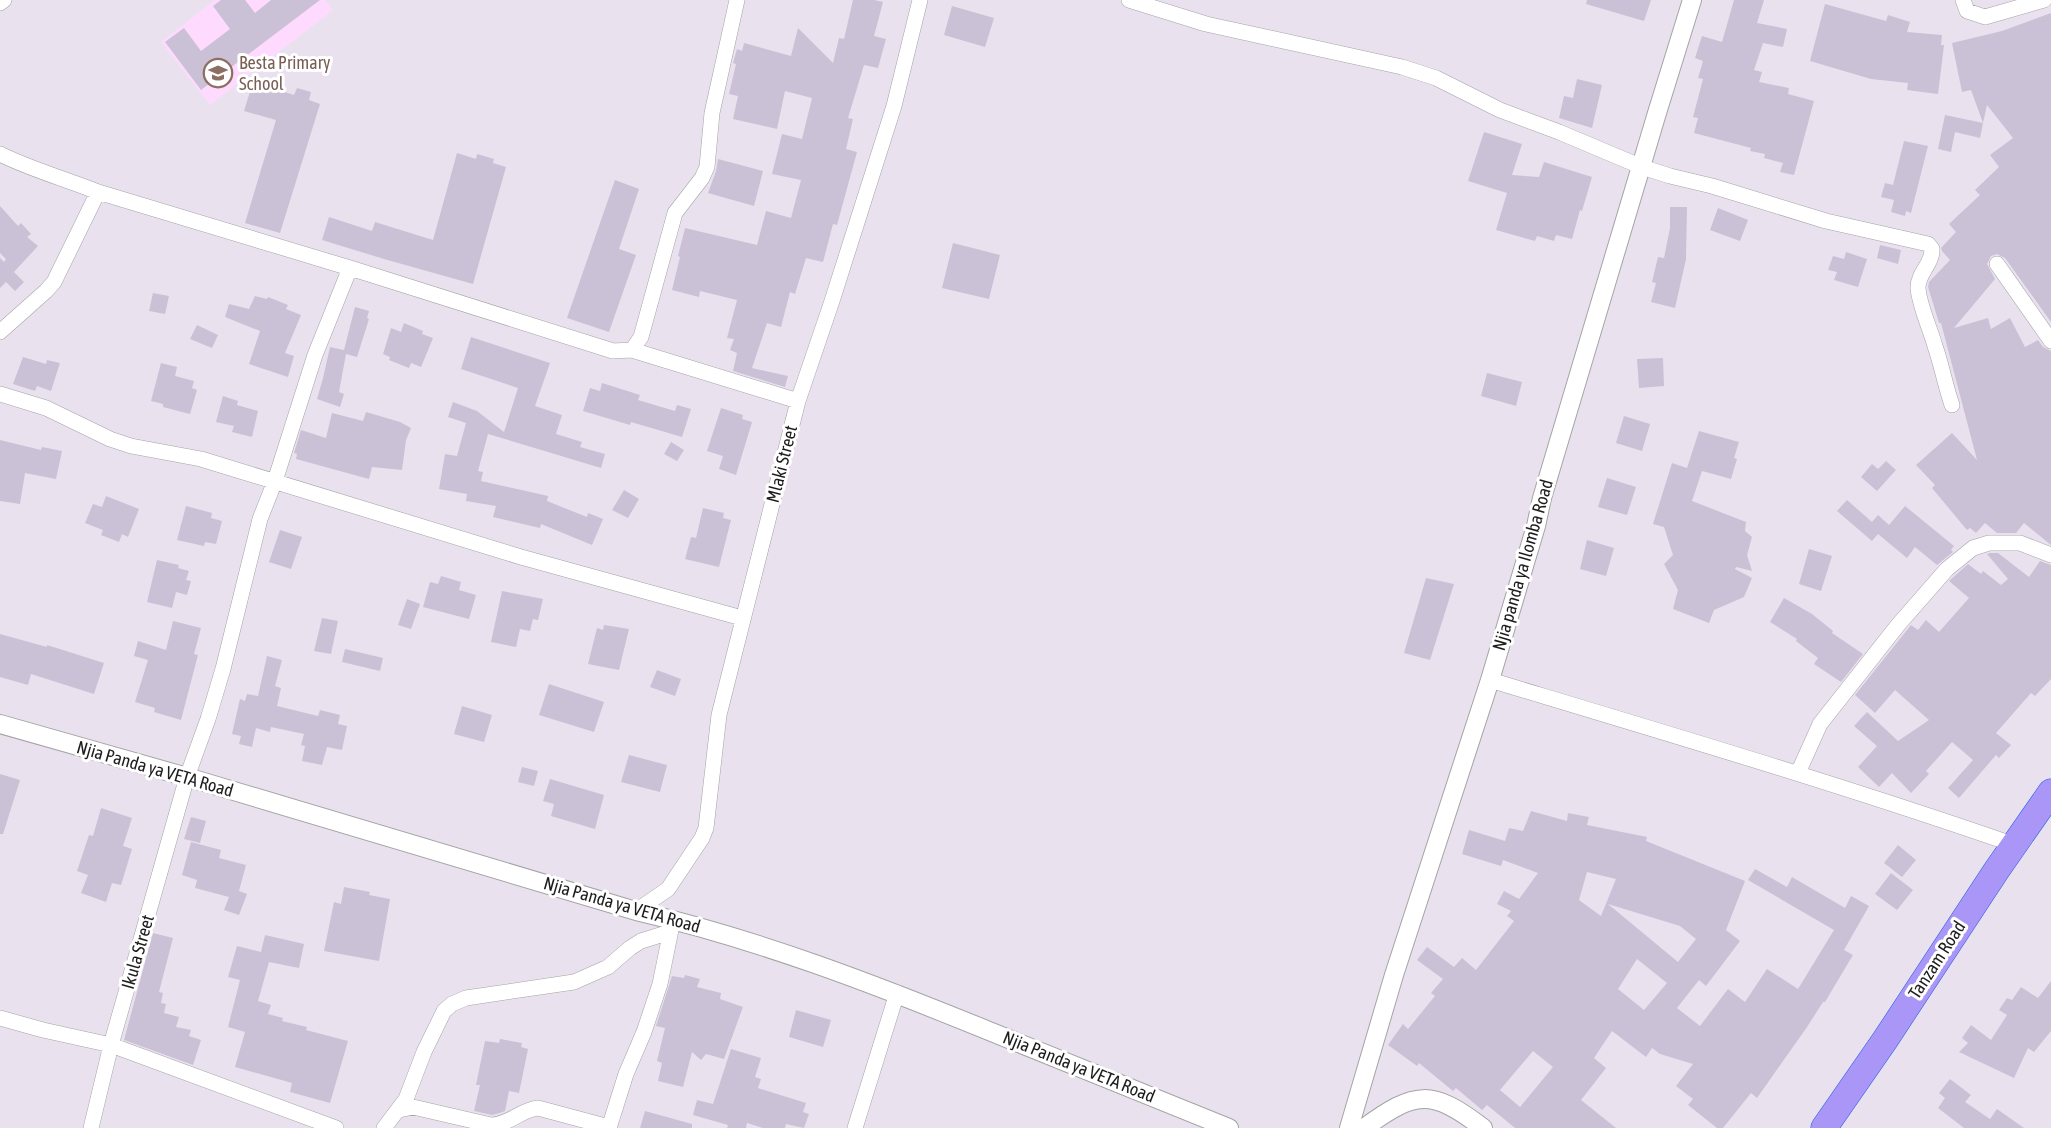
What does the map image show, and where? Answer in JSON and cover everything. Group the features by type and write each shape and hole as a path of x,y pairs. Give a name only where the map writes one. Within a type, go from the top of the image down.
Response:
{"highway":[{"name":"Tanzam Road","path":"1824,1128 2051,792"}],"street":[{"path":"0,3 4,0"},
{"path":"632,350 641,337 675,213 702,178 707,167 712,113 737,0"},
{"name":"Mlaki Street","path":"636,911 668,890 702,838 708,818 713,779 714,742 719,715 798,401 894,106 920,0"},
{"path":"1129,0 1206,24 1402,67 1436,78 1500,110 1642,167 1712,186 1826,222 1928,244 1932,249 1932,256 1920,278 1919,292 1952,405"},
{"name":"Njia panda ya Ilomba Road","path":"1349,1128 1394,975 1490,680 1536,526 1542,498 1692,0"},
{"path":"1963,0 1967,11 1985,17 2044,0"},
{"path":"0,154 24,166 98,192 613,351 632,350 798,401"},
{"path":"0,332 54,282 98,192"},
{"path":"1997,264 2051,341"},
{"name":"Ikula Street","path":"91,1128 111,1046 187,777 208,720 260,519 275,481 315,355 350,268"},
{"path":"0,394 46,408 110,439 131,446 201,459 520,557 742,618"},
{"path":"1798,773 1820,724 1898,625 1947,569 1973,548 1989,543 2020,543 2051,555"},
{"path":"1490,680 1798,773 2015,845"},
{"name":"Njia Panda ya VETA Road","path":"0,724 187,777 636,911 671,926 818,964 897,993 1229,1128"},
{"path":"384,1128 399,1110 409,1092 424,1052 444,1011 452,1004 466,998 574,982 608,967 630,948 671,926"},
{"path":"399,1110 413,1107 491,1125 500,1125 529,1109 538,1108 609,1127 660,984 671,926"},
{"path":"855,1128 897,993"},
{"path":"0,1018 111,1046 336,1128"},
{"path":"1364,1128 1392,1107 1420,1098 1432,1099 1468,1117 1482,1128"}],"shaded area":[{"name":"Besta Primary School","path":"215,0 325,0 333,10 210,105 161,42"}],"building":[{"path":"221,0 245,0 255,13 271,0 320,0 201,90 165,42 184,28 201,51 230,29 213,6"},
{"path":"853,0 883,2 874,36 886,39 878,68 864,65 848,118 853,119 846,149 857,152 837,225 833,224 823,262 806,258 795,294 790,292 781,327 767,323 752,368 788,376 785,387 733,371 737,353 730,350 734,339 727,338 737,300 700,291 699,297 672,290 685,228 757,245 766,211 791,218 801,180 772,174 782,134 802,139 812,98 785,91 777,129 733,119 738,96 729,94 737,49 742,51 744,43 791,56 798,28 833,63 839,38 844,39"},
{"path":"1587,0 1651,0 1644,21 1586,4"},
{"path":"1734,0 1764,0 1757,23 1787,29 1783,47 1763,43 1754,70 1762,72 1759,82 1789,88 1788,94 1814,101 1794,175 1780,172 1783,163 1764,158 1765,154 1750,151 1751,148 1694,133 1698,118 1693,117 1703,79 1698,78 1703,61 1695,58 1702,36 1722,42"},
{"path":"1825,4 1886,21 1888,15 1910,22 1907,32 1942,35 1941,45 1944,45 1938,94 1907,90 1908,83 1871,79 1810,61"},
{"path":"952,6 994,18 985,47 944,35"},
{"path":"2051,13 2051,322 2005,258 1997,254 1991,256 1987,264 1995,279 1954,328 1988,318 1991,329 2010,318 2025,347 2038,340 2043,347 2051,351 2051,545 2024,523 2016,533 1997,533 1985,523 1976,533 1970,528 1967,530 1932,488 1935,485 1916,465 1952,433 1977,460 1941,323 1939,323 1928,287 1929,282 1950,260 1941,248 1956,232 1949,224 1980,195 1975,190 1999,167 1990,155 2013,138 1987,105 1983,123 1971,90 1962,92 1952,43 2002,31"},
{"path":"1577,79 1602,85 1592,128 1559,118 1564,96 1573,98"},
{"path":"253,82 294,95 297,88 311,92 309,100 320,104 280,233 245,223 276,120 244,111"},
{"path":"1945,115 1983,123 1980,138 1955,132 1951,152 1938,149"},
{"path":"1484,132 1522,144 1512,175 1539,177 1544,162 1592,177 1572,239 1556,235 1554,241 1537,236 1535,241 1496,230 1507,193 1468,181"},
{"path":"1904,141 1928,146 1911,213 1906,211 1905,216 1891,212 1894,200 1881,197 1885,183 1893,185"},
{"path":"457,153 476,159 477,154 494,159 493,163 506,167 473,284 322,240 329,217 372,231 375,222 433,240"},
{"path":"718,159 763,171 754,206 708,193"},
{"path":"615,180 639,189 619,249 636,255 609,332 567,318"},
{"path":"0,206 18,226 21,223 31,234 27,237 38,246 14,272 24,282 15,291 6,282 0,288 0,258 4,262 6,259 0,253"},
{"path":"1670,207 1687,207 1686,259 1675,308 1651,302 1656,283 1652,282 1658,257 1664,258 1670,228"},
{"path":"1718,208 1748,220 1740,241 1710,230"},
{"path":"953,243 1000,255 989,299 942,288"},
{"path":"1880,245 1901,250 1898,264 1877,258"},
{"path":"1846,252 1867,259 1858,287 1834,280 1837,272 1828,270 1833,256 1844,259"},
{"path":"153,293 169,296 165,314 149,311"},
{"path":"255,296 267,299 268,297 288,305 286,309 301,315 285,353 294,356 288,377 249,364 260,331 225,317 229,304 249,309"},
{"path":"355,307 369,311 367,318 369,319 357,357 346,354 339,392 344,394 340,407 317,399 330,347 344,350"},
{"path":"404,323 433,338 421,367 411,363 409,368 389,360 390,357 383,354 391,328 401,332"},
{"path":"197,325 218,335 212,348 190,339"},
{"path":"471,337 550,363 535,406 562,415 556,434 582,442 580,447 605,454 601,468 488,434 478,471 483,472 481,481 548,496 547,501 587,517 588,513 603,519 592,545 541,524 540,528 493,517 496,506 466,501 467,494 439,489 445,454 457,456 466,423 448,417 453,402 477,411 504,432 518,388 461,369"},
{"path":"23,357 46,364 47,360 60,363 51,391 37,386 35,391 13,384"},
{"path":"1663,358 1664,386 1639,388 1637,359"},
{"path":"161,363 177,367 175,376 194,381 192,388 197,390 190,414 163,407 163,404 151,401"},
{"path":"1487,373 1522,382 1516,406 1481,396"},
{"path":"602,383 640,395 638,400 675,411 677,405 691,409 682,437 583,411 590,388 600,391"},
{"path":"223,396 238,401 237,405 258,411 252,437 232,432 234,426 216,422"},
{"path":"721,408 743,415 742,419 752,422 736,475 719,469 723,456 707,451"},
{"path":"366,412 400,422 411,428 406,440 402,470 372,467 369,479 296,459 297,454 294,453 301,430 326,438 332,413 363,421"},
{"path":"1624,416 1650,424 1642,451 1616,443"},
{"path":"1699,431 1739,442 1731,479 1702,471 1692,501 1746,522 1745,531 1752,537 1747,555 1752,571 1736,567 1735,569 1752,578 1744,597 1714,610 1709,623 1673,609 1678,590 1664,564 1673,555 1664,527 1653,524 1672,463 1687,468"},
{"path":"0,440 41,450 42,447 62,451 56,479 25,473 20,504 0,501"},
{"path":"671,442 684,450 677,461 664,454"},
{"path":"1886,461 1896,470 1877,491 1861,477 1872,464 1878,469"},
{"path":"1607,478 1636,487 1627,515 1598,507"},
{"path":"624,490 639,499 628,518 612,510"},
{"path":"106,496 139,509 128,537 122,534 119,542 101,535 103,530 85,523 93,504 102,507"},
{"path":"1847,500 1872,522 1878,515 1889,525 1905,506 1954,546 1951,550 1953,552 1937,565 1915,547 1907,558 1878,534 1872,541 1837,511"},
{"path":"186,506 212,513 211,518 222,521 216,544 205,542 204,546 177,540"},
{"path":"703,508 724,513 723,518 731,520 719,567 685,559 691,537 696,538"},
{"path":"280,530 302,537 291,569 269,562"},
{"path":"1587,540 1614,548 1606,576 1580,569"},
{"path":"1809,549 1832,556 1821,591 1799,584"},
{"path":"1998,553 2029,577 2040,561 2051,565 2051,679 2035,696 2031,693 1996,733 2011,745 1999,758 1996,755 1959,798 1948,788 1973,760 1952,742 1926,771 1929,774 1911,793 1892,773 1879,787 1858,767 1877,746 1854,726 1867,712 1898,741 1929,720 1895,690 1875,713 1855,695 1911,625 1918,630 1926,620 1939,632 1969,598 1949,581 1968,564 1981,574 1983,571 2001,585 2008,579 1987,554"},
{"path":"157,560 179,565 178,568 189,571 186,580 191,581 187,595 176,592 172,608 147,602"},
{"path":"441,576 461,582 459,590 476,595 469,619 423,607 430,582 438,584"},
{"path":"1426,578 1454,584 1430,660 1404,653"},
{"path":"502,591 543,599 538,620 533,619 530,631 520,629 516,647 491,642"},
{"path":"1784,598 1812,614 1833,631 1832,633 1863,654 1841,682 1814,664 1818,658 1796,641 1797,639 1770,622"},
{"path":"407,599 420,604 411,629 398,625"},
{"path":"322,618 338,621 331,654 314,651"},
{"path":"173,621 201,628 194,654 198,655 181,720 154,712 155,708 135,702 148,660 134,656 138,641 166,650"},
{"path":"604,625 629,629 619,670 588,664 597,628 603,630"},
{"path":"0,634 47,647 47,645 104,663 94,694 31,674 28,685 0,677"},
{"path":"345,649 383,658 380,671 342,662"},
{"path":"267,656 282,660 275,686 281,688 277,706 318,716 320,710 340,715 338,724 347,726 342,750 327,747 322,765 302,761 305,746 301,745 304,734 271,727 270,732 256,728 252,747 239,744 241,736 232,734 240,699 245,701 247,694 258,696"},
{"path":"657,670 681,679 675,696 650,687"},
{"path":"549,684 604,702 594,732 539,715"},
{"path":"462,706 492,715 484,742 454,734"},
{"path":"629,755 667,765 660,792 621,782"},
{"path":"522,767 538,771 534,786 518,782"},
{"path":"0,774 20,780 3,834 0,834"},
{"path":"550,779 604,795 595,829 551,816 554,804 543,801"},
{"path":"101,808 132,818 123,846 132,849 121,885 112,883 106,902 81,893 88,875 77,871 89,835 93,836"},
{"path":"1531,811 1567,821 1568,813 1589,817 1587,825 1647,837 1646,841 1745,881 1726,930 1740,941 1706,986 1699,980 1677,1008 1700,1026 1728,989 1745,1002 1767,969 1798,989 1834,930 1748,880 1755,869 1787,887 1792,877 1845,908 1851,896 1869,906 1844,950 1853,955 1825,1002 1757,1098 1751,1093 1723,1128 1717,1128 1688,1105 1693,1099 1676,1086 1693,1064 1660,1054 1652,1048 1646,1057 1612,1031 1594,1058 1606,1068 1581,1100 1616,1128 1515,1128 1487,1105 1482,1110 1456,1088 1453,1091 1419,1063 1417,1066 1388,1045 1403,1024 1408,1029 1435,996 1431,993 1443,979 1417,960 1427,947 1454,967 1462,958 1476,970 1514,921 1507,916 1511,911 1497,904 1504,891 1519,899 1538,873 1503,860 1501,866 1462,854 1469,830 1505,841 1509,828 1523,831","holes":["1587,872 1616,879 1601,916 1579,900","1608,904 1680,926 1696,939 1678,962","1637,959 1667,983 1644,1010 1618,989","1533,1051 1553,1067 1520,1107 1500,1090"]},
{"path":"191,817 206,821 200,843 184,839"},
{"path":"191,842 221,850 219,858 246,865 239,891 247,894 239,915 224,910 229,897 195,888 197,880 182,875"},
{"path":"1898,845 1916,860 1902,877 1884,863"},
{"path":"1891,873 1913,890 1897,910 1875,894"},
{"path":"344,887 390,899 379,961 324,951 334,902 341,904"},
{"path":"153,933 173,938 159,992 163,993 161,1003 166,1004 164,1013 179,1017 176,1027 191,1030 189,1036 201,1040 193,1065 124,1040"},
{"path":"265,935 304,944 299,968 269,962 258,1001 271,1005 268,1014 283,1018 282,1021 307,1027 306,1030 348,1041 330,1103 290,1092 292,1083 235,1067 245,1032 228,1027 240,980 228,977 237,946 261,952"},
{"path":"685,975 700,979 697,987 721,993 720,999 743,1007 724,1059 706,1054 701,1060 692,1052 683,1087 658,1081 662,1063 657,1061 665,1028 656,1026 672,976 684,978"},
{"path":"2051,981 2051,1031 2034,1052 2028,1048 2014,1078 1959,1052 1968,1043 1962,1038 1971,1025 1991,1040 2007,1015 1999,1010 2007,998 2012,1000 2021,987 2038,998"},
{"path":"796,1010 831,1020 823,1047 789,1037"},
{"path":"500,1039 522,1043 521,1047 528,1049 519,1093 509,1091 505,1111 500,1113 492,1115 474,1111 480,1085 476,1085 485,1041 499,1043"},
{"path":"731,1049 761,1058 755,1077 761,1079 758,1088 806,1103 803,1112 809,1114 804,1128 786,1124 785,1128 763,1128 747,1123 746,1128 727,1128 728,1125 693,1115 697,1100 713,1104"},
{"path":"1950,1079 1971,1095 1965,1102 1990,1119 1997,1109 2024,1128 1964,1128 1938,1108 1945,1098 1939,1093"},
{"path":"645,1111 692,1124 692,1128 640,1128"}],"place":[{"name":"Besta Primary School","path":"218,73"}]}
